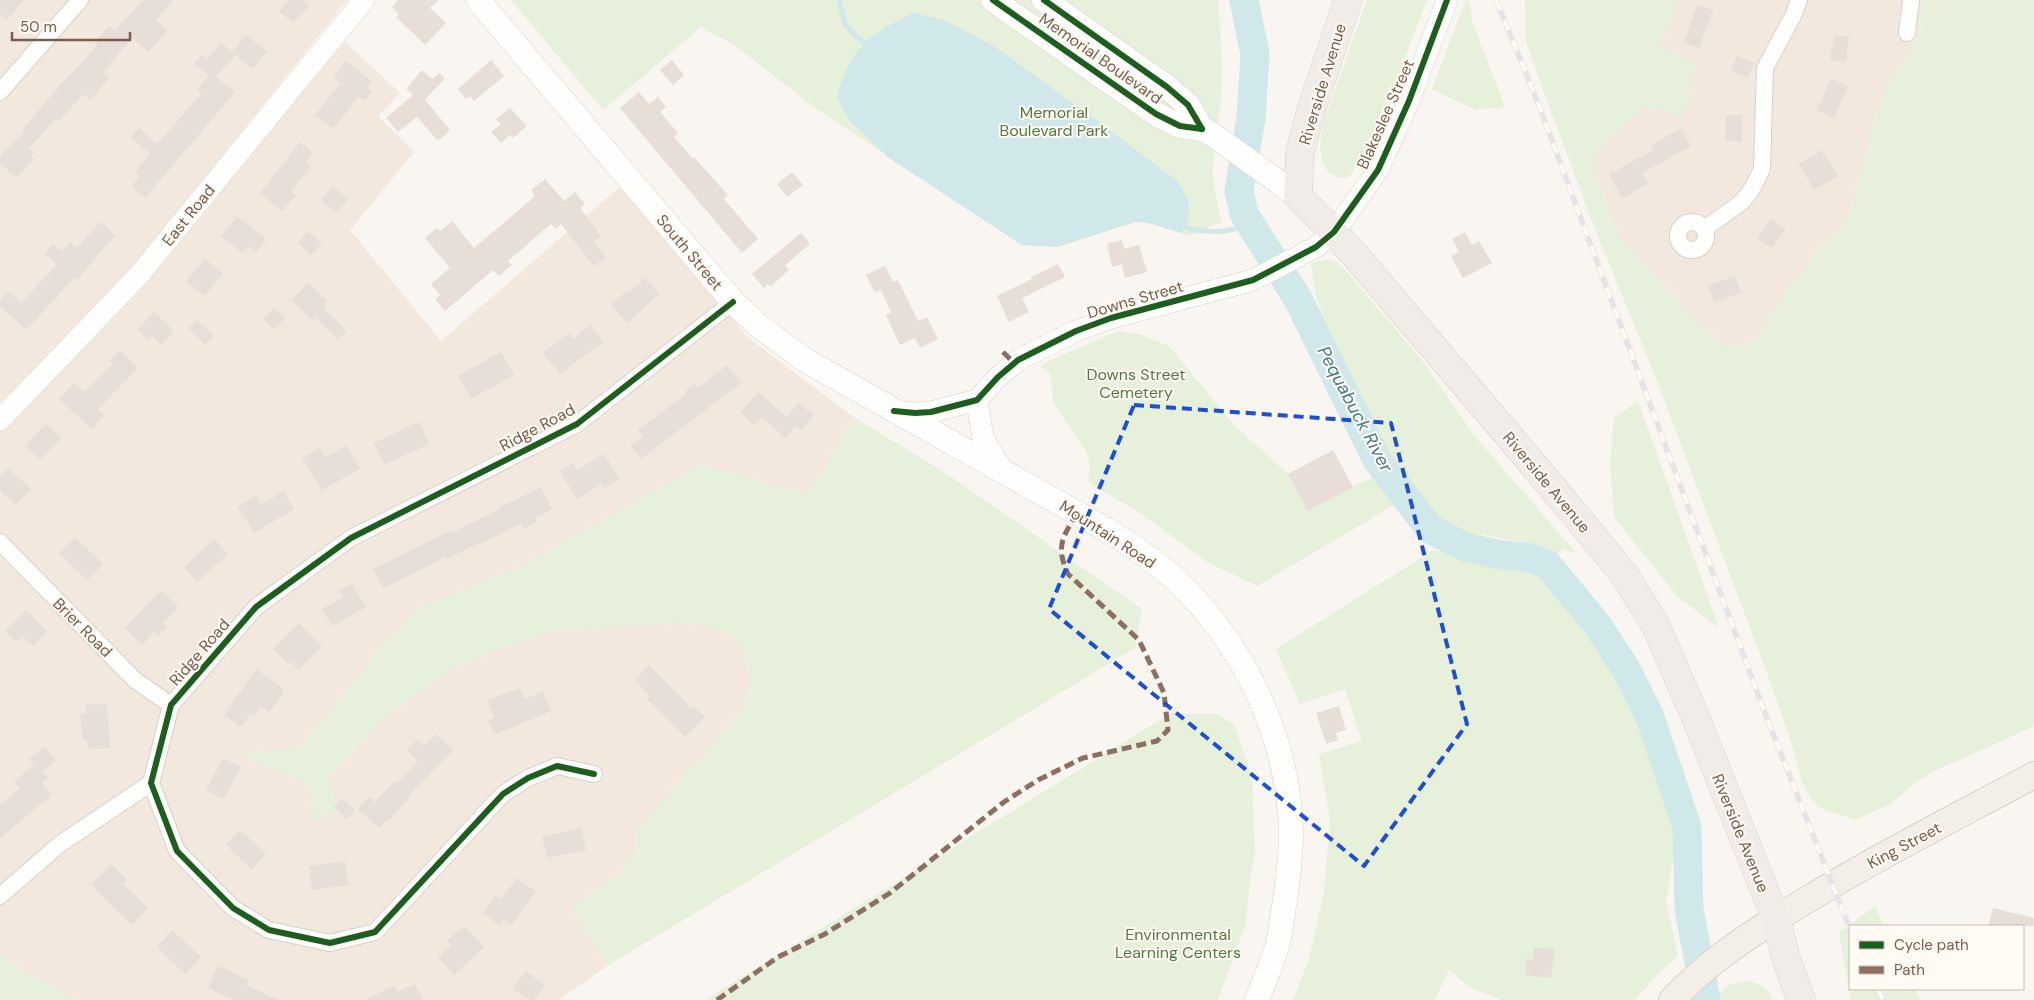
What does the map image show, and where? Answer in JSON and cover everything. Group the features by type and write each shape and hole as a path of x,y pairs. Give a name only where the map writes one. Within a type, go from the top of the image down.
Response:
{"highway":[{"name":"Riverside Avenue","path":"1348,0 1312,107 1300,152 1298,196 1334,232 1559,495 1627,580 1655,624 1776,919 1786,958 1801,1000"}],"main road":[{"name":"South Street","path":"478,0 732,302 760,328 805,360 954,444"},
{"name":"Memorial Boulevard","path":"993,0 1156,114 1180,126 1207,132"},
{"name":"Memorial Boulevard","path":"1044,0 1167,86 1188,106 1207,132 1298,196"},
{"name":"Mountain Road","path":"954,444 1107,530 1144,554 1175,580 1206,613 1244,666 1268,716 1280,757 1290,812 1289,875 1278,943 1257,1000"},
{"name":"King Street","path":"1676,995 1724,954 1776,919 1851,873 2034,776"}],"street":[{"path":"0,92 80,0"},
{"name":"East Road","path":"0,420 138,275 364,0"},
{"name":"Blakeslee Street","path":"1334,232 1358,200 1382,161 1409,101 1447,0"},
{"path":"1704,229 1742,202 1752,189 1762,169 1765,68 1793,16 1799,0"},
{"path":"1908,33 1911,0"},
{"name":"Downs Street","path":"977,400 1018,360 1076,331 1110,318 1253,280 1303,254 1334,232"},
{"name":"Ridge Road","path":"151,783 171,705 256,607 351,538 577,424 732,302"},
{"path":"894,410 931,412 977,400 983,438 1003,471"},
{"name":"Brier Road","path":"0,542 136,681 171,705"},
{"path":"0,896 60,844 151,783 177,851 233,908 269,930 330,943 375,932 504,794 528,778 557,766 594,774"}],"highlighted area":[{"path":"1134,405 1391,423 1467,724 1364,866 1049,609"}],"shaded area":[{"path":"0,0 347,0 157,237 92,312 0,403"},
{"path":"1677,0 1923,0 1920,34 1880,99 1849,215 1793,281 1756,338 1743,347 1726,346 1700,325 1618,235 1593,165 1597,151 1643,108 1663,109 1683,117 1659,47"},
{"path":"345,42 400,93 378,116 414,152 350,230 441,341 623,184 747,337 855,418 807,494 701,465 523,566 412,612 387,640 302,746 240,755 304,781 317,820 337,812 329,778 383,719 459,664 554,631 687,623 723,629 741,646 750,676 743,709 637,830 635,853 620,874 572,909 607,966 558,1000 76,1000 21,970 0,954 0,427"}],"green space":[{"name":"Memorial Boulevard Park","path":"511,0 1218,0 1222,65 1221,100 1212,173 1221,222 1190,236 1149,223 1135,222 1057,247 1022,245 815,108 736,46 701,27 603,110"},
{"path":"1367,0 1427,0 1395,83 1362,156 1350,176 1344,178 1337,177 1329,173 1323,163 1320,146 1323,124"},
{"path":"1466,0 1469,0 1473,24 1505,107 1475,110 1432,89"},
{"path":"1525,0 1677,0 1659,47 1696,63 1683,117 1663,109 1643,108 1597,151 1593,165 1618,235 1700,325 1725,346 1743,347 1756,338 1793,281 1849,215 1880,99 1920,34 1923,0 2034,0 2034,726 1935,771 1919,780 1890,804 1856,820 1822,809 1812,800 1802,783 1792,744 1767,673 1657,381 1593,224 1526,42"},
{"path":"1329,260 1337,263 1346,271 1421,359 1474,435 1576,553 1563,549 1556,556 1535,545 1485,535 1469,534 1450,527 1432,513 1403,482 1384,456 1329,332 1316,296 1311,264"},
{"name":"Downs Street Cemetery","path":"1118,331 1139,334 1169,346 1232,423 1288,474 1307,511 1378,474 1398,503 1257,586 1207,562 1140,513 1088,482 1090,466 1086,451 1053,402 1051,375 1040,365"},
{"path":"1638,401 1719,628 1676,595 1614,517 1610,463 1614,418"},
{"path":"855,418 944,472 1142,609 1135,648 607,966 572,909 620,874 635,853 637,830 743,709 750,676 741,646 723,629 687,623 554,631 459,664 383,719 329,777 337,812 316,820 304,781 239,755 302,746 387,640 412,612 523,566 701,465 807,494"},
{"path":"1432,551 1449,551 1480,561 1530,569 1553,581 1592,631 1641,722 1678,826 1666,902 1678,956 1658,974 1635,1000 1502,1000 1471,988 1449,970 1435,1000 1293,1000 1309,959 1324,892 1330,821 1319,754 1362,741 1345,689 1300,704 1276,649"},
{"name":"Environmental Learning Centers","path":"1170,714 1218,714 1235,726 1252,777 1255,853 1250,878 1246,923 1218,1000 705,1000"},
{"path":"1875,906 1884,925 1850,925"},
{"path":"1849,926 1849,989 1839,933"},
{"path":"0,954 21,970 76,1000 0,1000"},
{"path":"1748,981 1763,987 1769,992 1773,1000 1720,1000 1719,994 1729,985"},
{"path":"1849,990 1915,990 1920,1000 1851,1000"}],"water":[{"path":"914,13 944,20 994,46 1177,181 1189,201 1188,222 1181,233 1149,223 1135,222 1057,247 1022,245 889,158 849,120 837,98 848,67 864,45 885,28"}],"building":[{"path":"0,0 24,0 7,20 0,14"},
{"path":"143,0 173,0 156,20 168,30 148,52 132,38 103,73 109,78 90,100 83,94 59,121 56,118 29,149 34,153 31,156 34,159 16,178 0,163 0,156 25,130 23,129 61,84 97,45 95,43 109,26 115,31"},
{"path":"289,0 302,0 309,6 293,23 279,11"},
{"path":"398,0 438,0 430,8 446,23 425,45 396,17 399,14 392,7"},
{"path":"1697,5 1713,10 1699,48 1684,43"},
{"path":"246,35 267,51 253,69 233,53 235,55 216,77 235,92 145,198 132,186 140,176 135,172 150,154 131,137 139,128 157,144 202,93 197,90 209,76 194,64 202,54 207,59 221,43 232,52"},
{"path":"1834,35 1849,37 1846,62 1830,60"},
{"path":"1737,56 1754,63 1748,78 1731,71"},
{"path":"491,60 504,76 474,101 470,96 466,99 458,89"},
{"path":"672,60 684,75 673,85 660,70"},
{"path":"346,61 373,82 368,88 372,91 364,101 359,96 333,129 315,115 341,83 334,77"},
{"path":"422,70 432,79 439,73 445,78 425,100 450,130 438,141 417,117 398,132 386,118 413,95 406,89"},
{"path":"1831,78 1848,86 1834,118 1817,110"},
{"path":"639,92 649,104 658,97 666,107 660,112 678,133 674,137 728,195 724,199 758,239 742,253 620,108"},
{"path":"510,108 527,126 513,138 510,135 501,143 491,132 501,124 496,119"},
{"path":"1726,115 1742,115 1742,142 1725,141"},
{"path":"1681,128 1691,146 1642,173 1648,184 1622,198 1609,174 1654,150 1651,145"},
{"path":"300,142 312,152 306,161 311,166 291,191 296,195 282,211 260,193"},
{"path":"1822,150 1838,176 1814,190 1799,164"},
{"path":"792,172 803,185 787,197 777,184"},
{"path":"545,179 564,201 575,192 585,204 580,208 601,236 594,242 606,257 594,266 561,224 556,229 551,224 508,261 512,265 499,276 493,270 445,311 435,299 440,295 431,284 450,268 425,238 437,228 440,231 452,221 474,248 531,200 535,195 531,190"},
{"path":"332,186 348,199 337,213 321,200"},
{"path":"237,216 266,239 256,252 248,246 242,253 221,236"},
{"path":"1771,219 1785,230 1772,248 1757,238"},
{"path":"100,222 115,235 77,280 74,278 26,330 0,306 0,300 8,291 21,303 57,264 45,254 53,244 62,251 70,242 77,248"},
{"path":"308,231 322,243 311,255 298,243"},
{"path":"1465,232 1472,245 1479,241 1492,263 1463,278 1451,256 1459,252 1452,239"},
{"path":"801,233 810,244 785,265 789,270 770,287 768,284 764,288 752,274"},
{"path":"1122,240 1124,249 1139,245 1147,272 1125,278 1122,264 1112,267 1107,244"},
{"path":"205,259 223,274 204,296 186,281"},
{"path":"1058,264 1065,277 1022,298 1029,312 1009,322 997,296"},
{"path":"885,266 893,282 898,280 918,321 927,317 938,339 920,348 915,338 900,345 886,315 891,312 881,290 875,293 866,275"},
{"path":"1735,276 1741,293 1714,302 1708,285"},
{"path":"645,278 659,294 627,323 611,304 627,291 628,293"},
{"path":"308,283 327,301 324,309 347,331 338,339 315,317 312,320 291,300"},
{"path":"274,308 285,318 274,329 263,319"},
{"path":"154,312 174,331 161,345 152,336 148,340 138,329"},
{"path":"197,320 214,336 205,345 188,328"},
{"path":"590,325 603,342 560,374 543,353 569,333 573,339"},
{"path":"120,350 138,368 98,409 104,415 92,429 59,399 74,383 84,392 113,364 109,361"},
{"path":"501,352 514,375 471,399 458,376"},
{"path":"727,365 741,383 641,459 631,446 643,437 638,430 686,394 685,392 695,384 698,388"},
{"path":"758,392 787,417 798,403 814,415 802,430 796,425 786,438 761,417 754,425 740,413"},
{"path":"419,422 429,444 384,465 374,443"},
{"path":"46,424 61,438 40,460 25,446"},
{"path":"346,445 360,468 322,491 302,458 320,448 326,457"},
{"path":"1333,450 1353,487 1307,511 1288,474"},
{"path":"604,454 620,479 604,488 602,484 577,499 560,471 573,463 577,470"},
{"path":"8,468 31,489 16,505 0,490 0,476"},
{"path":"541,487 552,509 535,517 537,522 524,529 521,524 447,559 446,557 383,588 373,569 451,530 452,532 499,510 498,508"},
{"path":"283,491 294,509 254,533 238,507 256,495 262,505"},
{"path":"75,537 103,564 87,580 59,553"},
{"path":"214,539 228,554 197,582 184,567"},
{"path":"352,583 366,607 332,626 322,609 343,597 339,591"},
{"path":"161,590 178,607 163,623 167,627 158,636 154,632 142,645 125,628"},
{"path":"26,610 47,631 33,646 22,636 17,642 5,631"},
{"path":"299,623 322,646 299,670 291,662 288,664 273,649"},
{"path":"649,665 691,708 694,706 705,717 685,737 647,699 650,696 635,680"},
{"path":"256,669 283,688 283,693 269,712 261,706 254,716 251,713 241,727 224,715"},
{"path":"520,688 524,699 543,692 551,711 494,735 488,720 494,718 488,700"},
{"path":"107,704 110,748 88,749 87,740 83,740 80,714 86,714 86,705"},
{"path":"1339,706 1346,730 1336,733 1338,740 1326,744 1316,713"},
{"path":"436,734 453,750 387,822 379,828 358,809 369,797 375,802 418,761 407,750 417,740 424,746"},
{"path":"45,747 56,760 42,771 48,778 42,783 52,795 0,838 0,805 20,788 14,782 34,765 29,759"},
{"path":"223,758 241,767 223,799 206,790"},
{"path":"342,798 355,810 347,819 334,807"},
{"path":"581,828 586,850 547,858 542,837"},
{"path":"240,830 266,854 252,870 226,845"},
{"path":"345,861 349,885 312,890 309,866"},
{"path":"111,864 127,880 123,884 148,908 132,925 91,885"},
{"path":"517,878 536,892 511,925 503,919 499,925 483,913 496,895 501,899"},
{"path":"1993,908 2034,918 2034,926 1988,925"},
{"path":"464,926 484,947 454,975 438,957 451,945 447,941"},
{"path":"172,930 201,957 185,974 157,947"},
{"path":"1534,947 1554,949 1551,978 1525,975 1527,959 1533,960"},
{"path":"218,966 248,980 246,985 279,1000 234,1000 208,988"},
{"path":"526,971 545,985 534,1000 529,1000 513,988"},
{"path":"415,984 423,1000 366,1000 395,986 398,992"}],"waterway":[{"path":"839,0 845,24 870,47"},
{"name":"Pequabuck River","path":"1244,0 1255,54 1251,118 1239,191 1244,214 1298,299 1377,460 1430,529 1465,547 1501,555 1527,557 1547,564 1596,623 1626,669 1650,717 1687,827 1689,909 1706,1000"},
{"path":"1179,224 1197,230 1218,231 1233,229 1249,223"}],"railway":[{"path":"1496,0 1538,103 1768,721 1849,926"},
{"path":"1878,990 1883,1000"}],"marked path":[{"path":"1003,352 1014,363"},
{"path":"717,1000 778,957 825,934 890,893 1004,802 1038,780 1083,758 1157,741 1168,730 1164,693 1139,640 1068,574 1062,556 1062,542 1077,513"}],"cycle path":[{"path":"993,0 1156,114 1180,126 1202,129"},
{"path":"1044,0 1167,87 1188,105 1202,129"},
{"path":"894,411 931,412 977,400 998,377 1018,360 1076,331 1111,318 1253,280 1316,247 1334,232 1378,170 1409,101 1447,0"},
{"path":"594,774 557,766 528,778 503,794 375,932 330,943 269,930 233,908 177,851 151,783 171,705 256,607 351,538 577,424 733,302"}]}
